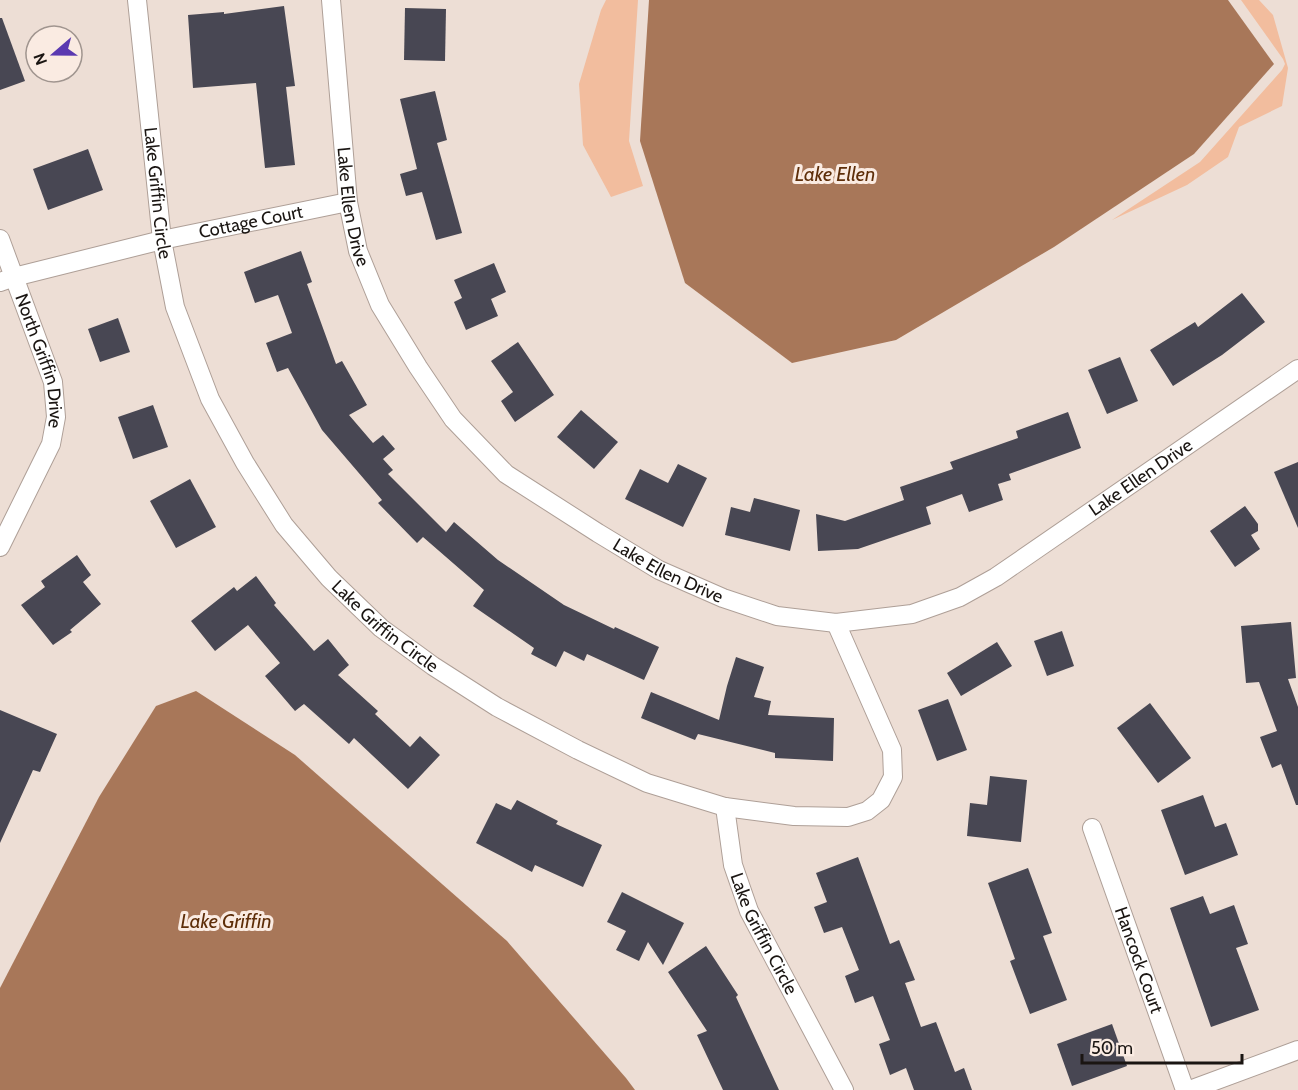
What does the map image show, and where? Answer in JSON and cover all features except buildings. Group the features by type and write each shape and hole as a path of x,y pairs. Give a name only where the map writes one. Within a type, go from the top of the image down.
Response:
{"street":[{"name":"Lake Griffin Circle","path":"137,0 162,240 175,307 210,399 245,463 284,525 329,578 381,628 433,666 497,706 578,750 647,783 725,807 733,865 749,910 844,1090"},
{"name":"Lake Ellen Drive","path":"331,0 348,202 358,251 380,305 418,367 453,419 506,474 659,570 723,598 777,616 836,622 912,614 960,597 996,577 1298,369"},
{"name":"Cottage Court","path":"7,279 162,240 348,202"},
{"name":"North Griffin Drive","path":"0,239 7,279 53,382 56,417 51,444 2,539"},
{"path":"725,807 794,816 848,817 867,811 881,800 893,777 892,750 836,622"},
{"name":"Hancock Court","path":"1092,828 1185,1090"},
{"path":"1190,1090 1298,1050"}],"shaded area":[{"path":"606,0 638,0 629,141 643,186 611,197 583,145 579,84"},
{"path":"1241,0 1259,0 1273,15 1288,68 1282,106 1239,127 1228,157 1187,185 1112,220 1200,162 1282,70 1285,64 1283,59"}],"water":[{"name":"Lake Ellen","path":"649,0 1228,0 1274,64 1194,154 1054,247 896,340 792,363 685,283 640,141"},
{"name":"Lake Griffin","path":"196,691 295,755 507,941 635,1090 0,1090 0,988 99,797 156,706"}]}
